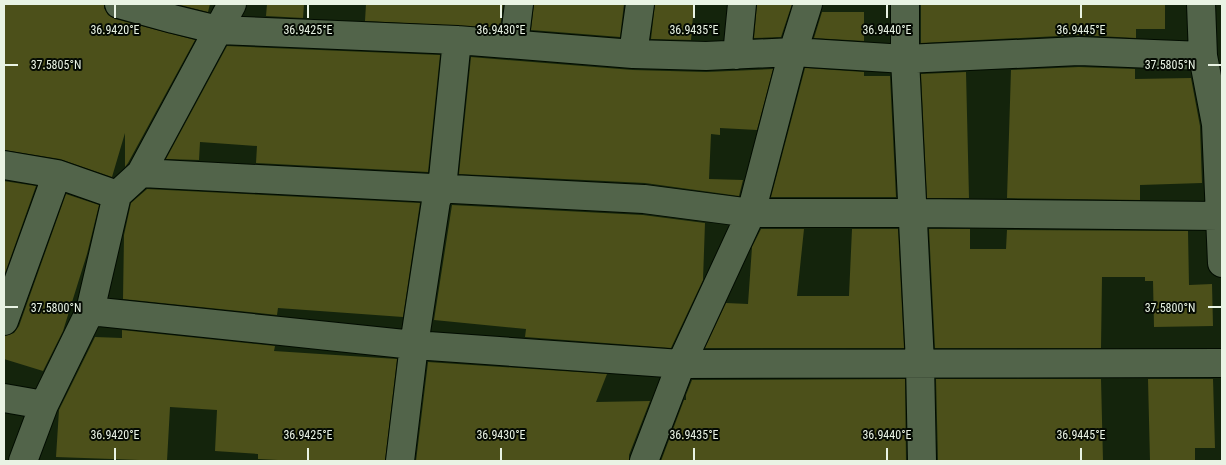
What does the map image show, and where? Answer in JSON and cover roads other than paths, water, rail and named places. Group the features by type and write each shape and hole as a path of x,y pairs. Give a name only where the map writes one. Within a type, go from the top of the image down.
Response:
{"street":[{"path":"119,4 218,30 457,40 633,54 706,56 793,52 905,59 1079,51 1203,56"},
{"path":"23,461 44,405 90,311 118,195 141,173 232,4"},
{"path":"514,44 519,4"},
{"path":"633,54 640,4"},
{"path":"737,55 742,4"},
{"path":"644,461 680,364 751,213 793,52 808,4"},
{"path":"905,4 905,59 920,363 922,461"},
{"path":"1201,4 1203,56 1216,124 1222,262"},
{"path":"400,461 414,345 436,201 442,188 457,40"},
{"path":"4,165 57,174 118,195"},
{"path":"141,173 644,199 751,213 1219,216"},
{"path":"4,321 57,174"},
{"path":"90,311 414,345 680,364 1222,363"},
{"path":"4,398 44,405"}]}
